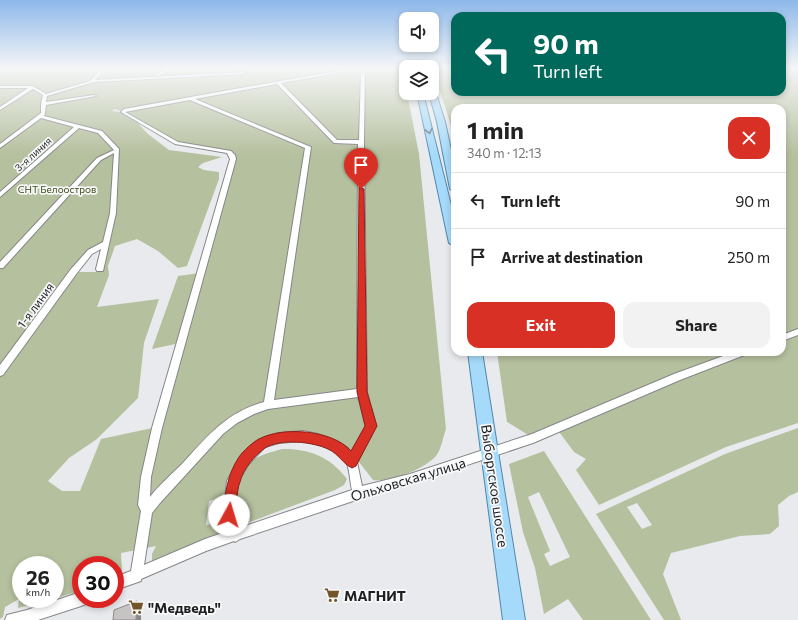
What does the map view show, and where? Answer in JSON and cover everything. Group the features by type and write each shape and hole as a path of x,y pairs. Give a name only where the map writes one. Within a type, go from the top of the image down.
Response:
{"main road":[{"path":"422,100 451,226"},
{"path":"435,100 451,170"},
{"name":"Выборгское шоссе","path":"476,356 514,620"}],"street":[{"path":"0,109 18,97"},
{"path":"0,146 43,114 45,97"},
{"path":"44,104 88,97"},
{"path":"147,511 144,505 146,477 157,428 233,159 229,152 177,143 123,112 127,109 196,97"},
{"path":"291,97 336,142 361,142"},
{"path":"352,462 371,426 362,392 361,142 362,97"},
{"path":"189,98 308,147 268,405"},
{"path":"40,116 87,127 100,132 117,150 113,213 100,269"},
{"name":"3-я линия","path":"0,195 78,126"},
{"path":"0,266 99,159 117,150"},
{"name":"1-я линия","path":"0,372 74,271 90,252 106,243"},
{"path":"786,336 798,332"},
{"name":"Ольховская улица","path":"124,581 205,545 358,494 490,453 557,429 677,377 733,356"},
{"path":"136,576 147,511 156,499 219,431 233,420 251,410 268,405 362,392"},
{"path":"235,536 229,515 233,481 244,461 262,443 279,438 303,436 333,446 344,452 352,462 358,494"},
{"path":"12,620 27,618 72,602"}],"green space":[{"name":"СНТ Белоостров","path":"0,97 399,97 399,100 408,100 419,154 446,429 441,447 436,456 423,466 406,474 389,479 373,480 345,447 327,437 300,432 262,439 230,495 209,501 206,525 228,521 227,530 152,561 152,554 156,546 121,553 121,556 72,556 72,593 64,596 64,556 12,556 12,603 5,607 3,617 0,619","holes":["115,109 123,112 177,143 229,152 233,159 200,273 178,276 152,349 180,343 157,427 101,439 80,491 62,491 48,481 69,458 97,439 138,398 144,343 159,299 97,307 109,275 108,266 115,246 137,239 158,251 178,268 187,266 219,179 219,172 204,170 198,167 203,163 222,157 169,150 148,134 135,120 120,112 112,111","106,243 100,272 74,272 90,252"]},
{"path":"442,97 798,97 798,423 726,447 599,505 576,470 586,459 574,452 557,429 533,438 507,422 498,356 786,356 786,104 451,104 451,126"},
{"path":"798,428 798,492 789,496 778,505 779,526 770,534 740,536 671,553 663,574 681,620 664,620 596,514 725,454","holes":["637,503 652,525 642,529 627,507"]},
{"path":"282,449 310,452 326,459 347,479 344,485 335,490 242,525 234,516 236,489 242,470 255,458"},
{"path":"544,451 651,620 583,620 568,599 544,614 535,568 523,532 509,464","holes":["539,492 570,557 550,566 544,554 550,551 528,497"]}],"building":[{"name":"\"Медведь\"","path":"137,601 136,620 113,620 114,610 124,608 124,606"}],"place":[{"name":"МАГНИТ","path":"332,595"},
{"name":"\"Медведь\"","path":"136,607"}],"route":[{"path":"229,515 233,481 244,461 262,443 279,438 303,436 333,446 344,452 352,462 371,426 364,406 362,392 361,189"}]}
